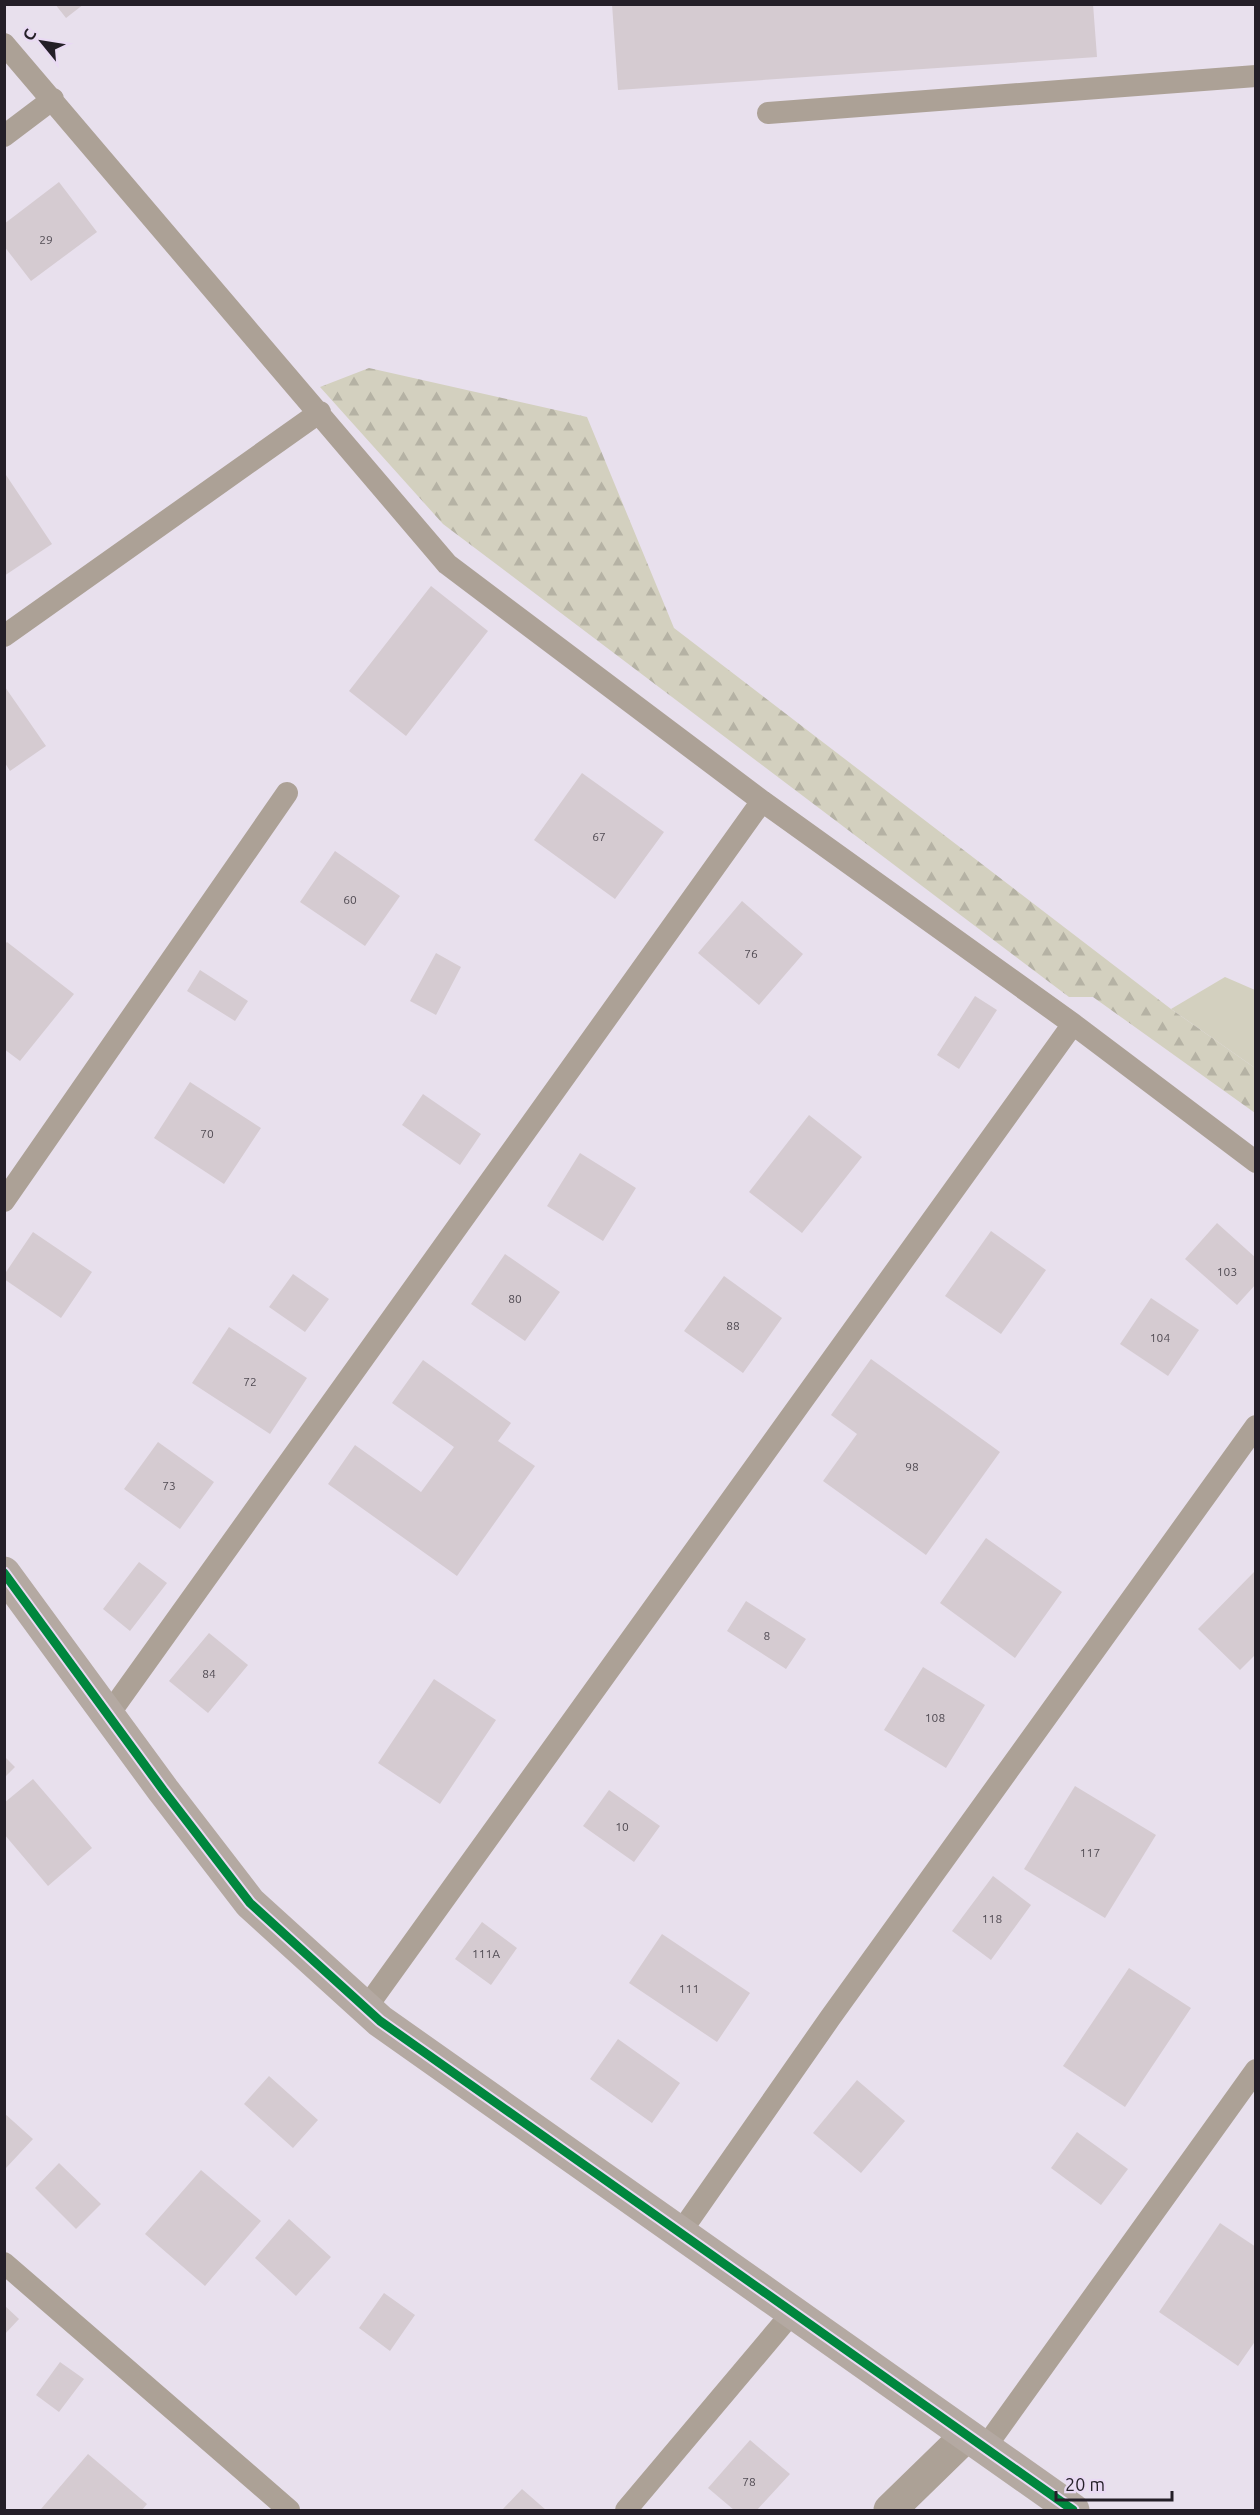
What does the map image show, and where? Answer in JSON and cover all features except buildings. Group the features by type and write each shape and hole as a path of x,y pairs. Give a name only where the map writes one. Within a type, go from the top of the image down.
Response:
{"street":[{"path":"4,1573 109,1714 162,1790 250,1903 366,2008 1073,2511"},
{"path":"890,2511 975,2442"}],"lane":[{"path":"4,44 320,412 447,564 762,801 1073,1024 1256,1162"},
{"path":"768,113 1256,75"},
{"path":"4,136 53,99"},
{"path":"4,636 320,412"},
{"path":"4,1201 287,794"},
{"path":"109,1714 762,801"},
{"path":"366,2008 1073,1024"},
{"path":"680,2233 830,2018 1256,1426"},
{"path":"975,2442 1256,2070"},
{"path":"4,2263 289,2511"},
{"path":"626,2511 792,2313"}],"green space":[{"path":"369,368 587,417 674,628 1171,1009 1255,1068 1255,1113 1093,997 1069,997 443,524 320,387"},
{"path":"1225,977 1255,990 1255,1068 1171,1009"}],"cycle path":[{"path":"4,1573 163,1790 250,1903 380,2021 1073,2510"}]}
